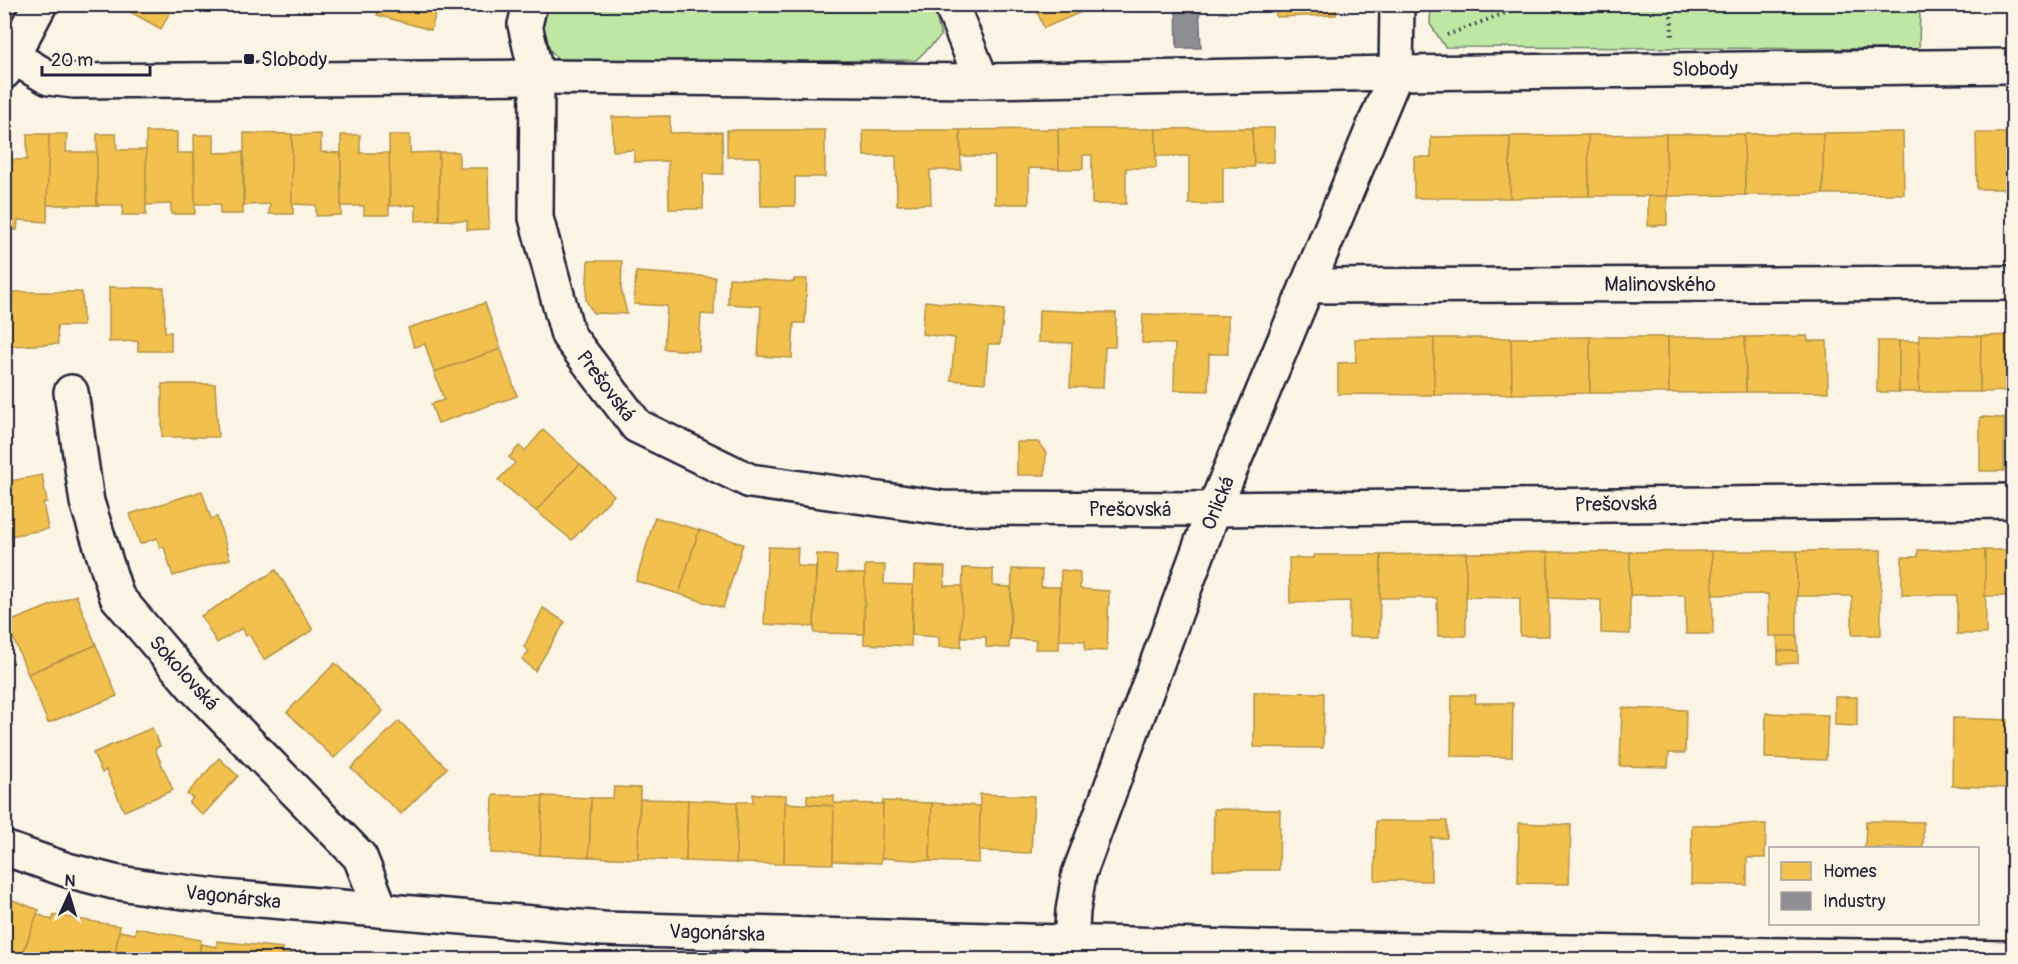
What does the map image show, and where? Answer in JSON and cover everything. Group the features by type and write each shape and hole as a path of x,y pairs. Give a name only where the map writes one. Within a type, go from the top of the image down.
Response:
{"street":[{"path":"9,65 40,4"},
{"name":"Prešovská","path":"530,4 525,25 537,77 537,218 568,335 638,426 750,481 943,508 1214,509 2013,501"},
{"path":"951,4 982,81"},
{"path":"1396,73 1397,4"},
{"name":"Slobody","path":"9,65 49,78 74,81 537,77 982,81 1396,73 2013,66"},
{"name":"Orlická","path":"1071,942 1079,873 1214,509 1396,73"},
{"name":"Malinovského","path":"1307,286 2013,283"},
{"name":"Sokolovská","path":"71,392 87,501 117,597 193,686 360,857 381,910"},
{"name":"Vagonárska","path":"4,848 67,870 147,887 224,897 603,929 917,940 1071,942 1268,954 2013,958"}],"green space":[{"path":"544,4 933,5 941,36 916,60 561,64 541,38"},
{"path":"1431,4 1920,5 1919,49 1445,47 1430,24"}],"building: Homes":[{"path":"116,4 174,4 161,29"},
{"path":"380,4 438,4 431,30 377,15"},
{"path":"1034,4 1100,4 1044,28"},
{"path":"1275,4 1336,4 1336,15 1276,17"},
{"path":"670,116 670,133 722,132 723,174 703,174 703,209 669,209 668,161 634,162 634,150 613,151 612,117"},
{"path":"1252,128 1254,167 1223,167 1223,204 1189,204 1189,156 1156,156 1156,129"},
{"path":"1252,128 1274,128 1274,162 1254,163"},
{"path":"1058,129 1059,169 1029,168 1029,204 995,204 995,156 961,156 960,130"},
{"path":"1058,129 1156,129 1156,168 1126,168 1126,204 1092,204 1092,155 1083,155 1083,169 1059,169"},
{"path":"727,130 825,130 825,177 795,177 795,206 761,206 760,157 727,157"},
{"path":"863,130 960,130 961,170 930,170 931,204 897,205 896,156 864,156"},
{"path":"146,132 177,132 177,153 194,153 195,214 171,214 171,204 146,205"},
{"path":"1903,132 1904,194 1823,194 1823,133"},
{"path":"244,133 292,134 293,214 269,214 270,204 244,205"},
{"path":"1823,133 1823,194 1745,195 1744,134"},
{"path":"1976,133 2014,133 2014,189 1977,189"},
{"path":"27,134 49,134 47,222 18,220 17,230 4,230 4,159 27,160"},
{"path":"49,134 67,134 66,152 97,152 97,205 47,205"},
{"path":"97,134 116,134 117,150 146,150 146,215 122,215 123,205 97,205"},
{"path":"321,134 321,152 341,153 341,215 316,216 316,205 292,204 292,135"},
{"path":"1666,134 1667,196 1589,196 1588,135"},
{"path":"1666,134 1744,134 1745,195 1667,196"},
{"path":"194,135 214,135 214,153 243,152 243,214 220,214 220,204 195,204"},
{"path":"341,135 360,135 360,153 390,153 389,215 364,215 364,206 341,206"},
{"path":"389,135 410,135 410,153 439,152 439,220 416,221 416,205 390,206"},
{"path":"1588,135 1589,196 1510,198 1510,136"},
{"path":"1510,136 1510,198 1414,198 1414,157 1431,157 1431,137"},
{"path":"439,152 459,152 459,168 488,168 489,229 467,230 467,221 439,220"},
{"path":"1648,196 1667,196 1667,225 1648,226"},
{"path":"588,261 622,261 621,289 627,314 593,313 586,300"},
{"path":"636,272 715,277 714,315 701,314 699,351 664,349 667,306 634,304"},
{"path":"729,278 794,282 794,279 807,279 805,323 794,323 792,358 758,356 761,306 728,304"},
{"path":"109,287 164,288 165,332 171,332 171,351 138,351 138,341 109,342"},
{"path":"8,292 82,292 83,326 57,326 58,344 8,346"},
{"path":"925,301 1004,310 1000,344 988,344 985,383 951,380 955,338 922,334"},
{"path":"485,303 501,349 434,372 425,344 414,347 408,328"},
{"path":"1039,310 1116,313 1115,347 1105,347 1103,388 1070,387 1072,343 1038,342"},
{"path":"1143,314 1228,316 1228,354 1209,354 1208,391 1174,390 1175,344 1142,343"},
{"path":"1919,335 1981,336 1980,392 1919,392"},
{"path":"2014,335 2014,391 1980,392 1981,336"},
{"path":"1807,336 1808,341 1827,341 1828,392 1746,392 1745,337"},
{"path":"1590,337 1590,393 1512,394 1511,338"},
{"path":"1590,337 1668,337 1669,393 1590,393"},
{"path":"1668,337 1745,337 1746,392 1669,393"},
{"path":"1434,338 1434,395 1338,394 1338,363 1356,362 1355,339"},
{"path":"1434,338 1511,338 1512,394 1434,395"},
{"path":"1878,341 1899,341 1899,392 1877,392"},
{"path":"1899,341 1919,341 1919,392 1899,392"},
{"path":"501,349 517,396 438,423 431,404 444,400 434,372"},
{"path":"162,384 215,384 218,437 162,437"},
{"path":"1980,417 2004,418 2004,471 1980,471"},
{"path":"543,430 580,464 536,511 498,480 515,463 509,457 519,446 525,451"},
{"path":"1017,442 1038,442 1046,453 1045,475 1017,475"},
{"path":"580,464 614,495 572,540 536,511"},
{"path":"42,475 47,502 43,503 48,529 4,537 4,482"},
{"path":"202,491 211,519 217,517 230,559 173,576 164,547 160,548 157,538 140,544 130,514"},
{"path":"655,517 699,530 679,594 636,581"},
{"path":"699,530 743,544 723,608 679,594"},
{"path":"768,547 798,548 797,566 816,567 814,627 764,624"},
{"path":"1881,550 1881,635 1852,635 1852,596 1797,596 1797,551"},
{"path":"1918,550 1985,550 1986,634 1957,634 1957,595 1902,595 1902,557 1918,557"},
{"path":"1985,550 2014,550 2014,596 1985,596"},
{"path":"1712,551 1713,634 1686,634 1685,595 1630,595 1630,552"},
{"path":"1712,551 1797,551 1797,636 1769,636 1768,594 1713,595"},
{"path":"1548,552 1549,636 1520,636 1520,598 1466,597 1466,553"},
{"path":"1548,552 1630,552 1630,634 1601,633 1601,600 1549,598"},
{"path":"1466,553 1466,636 1438,636 1437,598 1380,598 1381,555"},
{"path":"817,554 837,556 836,573 865,574 864,634 814,633"},
{"path":"1314,555 1381,555 1379,637 1349,637 1350,601 1290,603 1289,558 1314,558"},
{"path":"865,565 885,565 884,584 913,585 911,646 864,644"},
{"path":"914,566 945,567 944,586 963,586 961,647 939,647 939,637 912,635"},
{"path":"963,568 993,569 993,586 1011,587 1009,648 986,647 986,637 961,637"},
{"path":"1012,569 1042,570 1041,587 1060,587 1059,649 1035,649 1036,640 1010,639"},
{"path":"276,570 313,630 264,660 249,634 246,636 242,628 217,643 201,616"},
{"path":"1061,570 1080,572 1080,589 1109,591 1107,651 1085,650 1085,641 1059,640"},
{"path":"76,595 96,645 28,674 7,623"},
{"path":"543,608 565,622 535,671 522,659 529,651 524,647"},
{"path":"1777,636 1797,636 1798,651 1778,651"},
{"path":"96,645 117,696 48,723 28,674"},
{"path":"1778,651 1798,651 1798,663 1778,664"},
{"path":"335,663 383,711 334,758 287,712"},
{"path":"1254,692 1324,693 1323,748 1254,747"},
{"path":"1452,695 1476,695 1475,703 1513,703 1512,757 1451,756"},
{"path":"1835,697 1857,697 1857,726 1835,725"},
{"path":"1622,708 1686,710 1685,753 1669,753 1668,767 1620,766"},
{"path":"1766,713 1828,715 1826,760 1765,758"},
{"path":"1953,718 2011,720 2014,761 2010,761 2009,788 1952,786"},
{"path":"399,721 447,768 401,814 351,768"},
{"path":"152,728 160,746 155,749 173,790 124,811 106,770 102,773 93,753"},
{"path":"219,758 238,776 203,815 189,803 193,798 187,794"},
{"path":"614,787 640,788 638,859 589,857 591,798 613,798"},
{"path":"753,794 786,795 784,864 736,863 737,802 753,802"},
{"path":"980,794 1034,796 1031,853 979,851"},
{"path":"493,795 543,796 540,855 491,853"},
{"path":"807,795 834,796 834,806 807,804"},
{"path":"543,796 591,798 589,857 540,855"},
{"path":"640,799 688,800 686,861 638,859"},
{"path":"688,800 737,802 736,863 686,861"},
{"path":"883,801 932,803 930,861 881,858"},
{"path":"785,803 834,806 833,864 784,863"},
{"path":"834,803 883,804 881,863 833,861"},
{"path":"932,803 980,806 979,863 930,861"},
{"path":"1214,809 1280,810 1279,870 1213,870"},
{"path":"1376,821 1447,821 1447,838 1431,838 1431,881 1375,880"},
{"path":"1866,821 1923,822 1923,847 1865,847"},
{"path":"1519,823 1571,825 1569,884 1518,883"},
{"path":"1766,824 1765,858 1747,858 1747,885 1691,884 1692,825"},
{"path":"4,897 39,910 20,960 4,960"},
{"path":"37,914 52,920 54,915 120,926 114,960 47,960 24,951"},
{"path":"136,928 201,940 198,960 114,960 119,931 135,934"},
{"path":"217,941 283,948 282,960 198,960 201,944 217,947"},
{"path":"300,951 366,958 366,960 282,960 283,953 299,955"}],"building: Industry":[{"path":"1176,4 1199,4 1201,48 1177,48"}],"place":[{"name":"Slobody","path":"249,59"}]}
